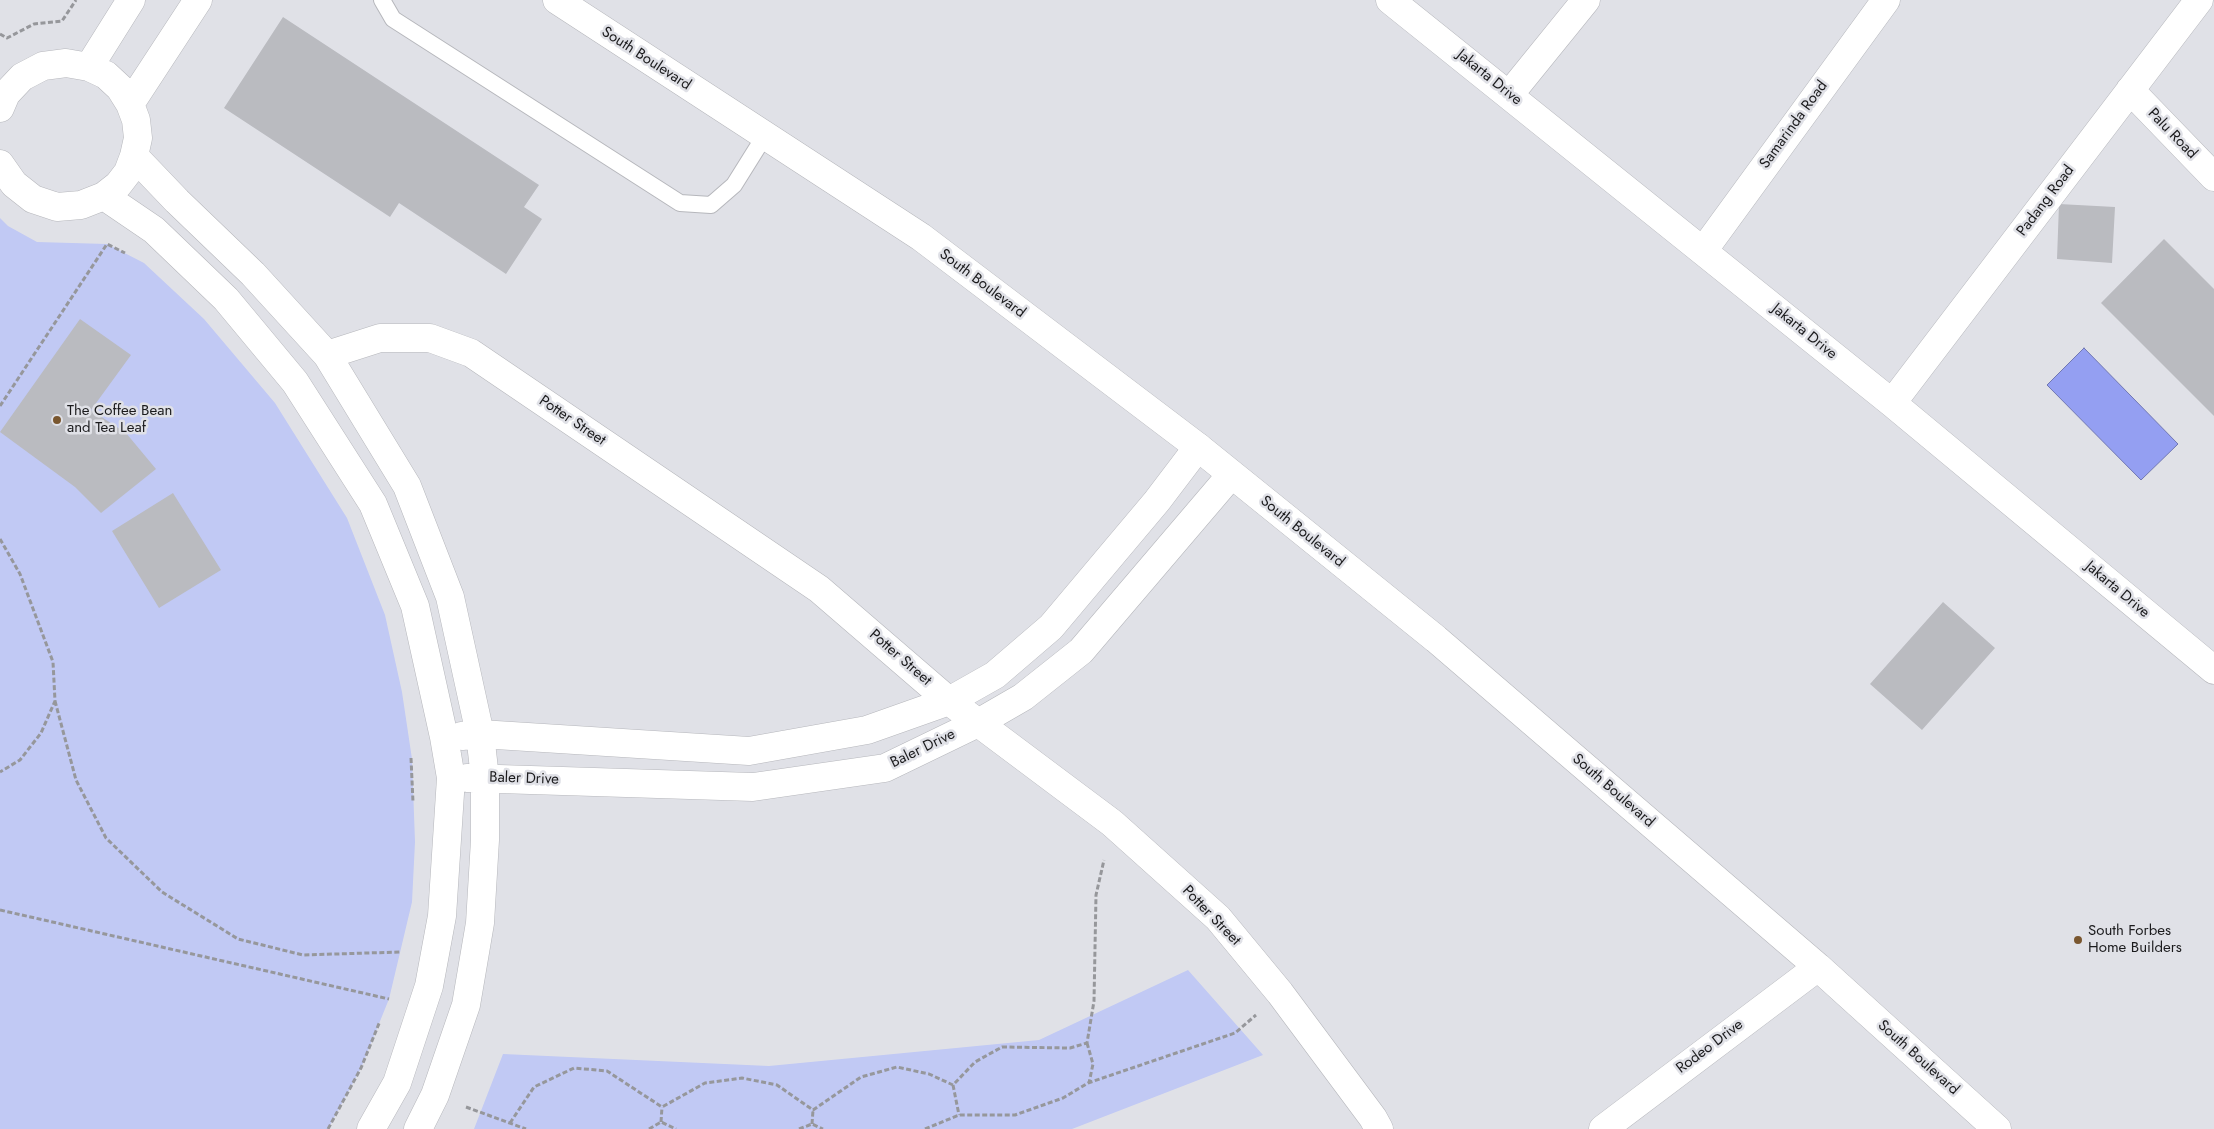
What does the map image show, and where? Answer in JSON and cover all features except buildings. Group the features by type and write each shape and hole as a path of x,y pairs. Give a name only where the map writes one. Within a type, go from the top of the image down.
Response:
{"street":[{"path":"89,67 131,0"},
{"path":"130,104 198,0"},
{"name":"South Boulevard","path":"557,0 764,137 921,237 1198,447 1436,639 1818,967 1997,1129"},
{"name":"Jakarta Drive","path":"1390,0 1892,403 2214,670"},
{"path":"1509,95 1586,0"},
{"name":"Samarinda Road","path":"1703,251 1886,0"},
{"name":"Padang Road","path":"1892,403 2199,0"},
{"path":"0,164 14,184 33,199 57,207 81,205 104,196 118,185 128,172 138,138 136,120 130,104 120,88 106,75 89,67 66,63 43,66 22,78 2,97"},
{"name":"Palu Road","path":"2130,90 2214,177"},
{"path":"134,156 177,201 253,274 327,355 407,486 450,597 480,734 485,778 480,923 466,1005 435,1095 418,1129"},
{"path":"104,196 154,230 226,299 295,382 373,504 415,606 444,737 451,778 442,916 429,986 397,1083 370,1129"},
{"name":"Potter Street","path":"327,355 380,338 430,338 471,353 819,590 949,701 1112,823 1218,918 1280,994 1373,1118 1379,1129"},
{"path":"444,737 480,734 748,750 867,730 949,701 995,675 1051,627 1156,501 1198,447"},
{"name":"Baler Drive","path":"451,778 753,787 885,768 978,723 1023,697 1081,651 1231,475"},
{"name":"Rodeo Drive","path":"1604,1129 1818,967"}],"lane":[{"path":"382,0 393,19 680,203 711,205 734,185 764,137"}],"path":[{"path":"0,34 7,38 34,24 62,21 76,0"},
{"path":"0,406 107,244 129,256"},
{"path":"0,539 20,574 53,662 55,701 76,780 106,838 162,892 238,939 303,955 400,952"},
{"path":"0,772 20,760 36,740 55,701"},
{"path":"410,750 414,806"},
{"path":"1088,1083 1093,1064 1087,1042 1094,1001 1096,895 1112,823"},
{"path":"0,910 388,999"},
{"path":"398,962 402,944"},
{"path":"385,1007 391,989"},
{"path":"924,1129 959,1115 1014,1115 1063,1098 1088,1083 1235,1033 1280,994"},
{"path":"328,1129 361,1068 382,1016"},
{"path":"953,1085 975,1062 1002,1047 1070,1048 1087,1042"},
{"path":"813,1110 861,1077 897,1067 929,1074 953,1085"},
{"path":"510,1123 534,1087 574,1068 607,1071 662,1107"},
{"path":"662,1107 705,1084 742,1078 777,1085 813,1110"},
{"path":"953,1085 959,1115"},
{"path":"435,1095 526,1129"},
{"path":"661,1122 662,1107"},
{"path":"812,1124 813,1110"},
{"path":"649,1129 661,1122"},
{"path":"661,1122 676,1129"},
{"path":"799,1129 812,1124 823,1129"}],"shaded area":[{"path":"0,218 8,226 37,242 107,244 144,263 204,319 275,403 347,518 385,615 402,692 412,759 415,842 412,902 389,999 361,1068 328,1129 0,1129"},
{"path":"1188,970 1263,1055 1072,1129 474,1129 503,1054 769,1066 1039,1040"}],"water":[{"path":"2084,348 2178,444 2141,480 2047,385"}],"place":[{"name":"The Coffee Bean and Tea Leaf","path":"57,420"},
{"name":"South Forbes Home Builders","path":"2078,940"}]}
